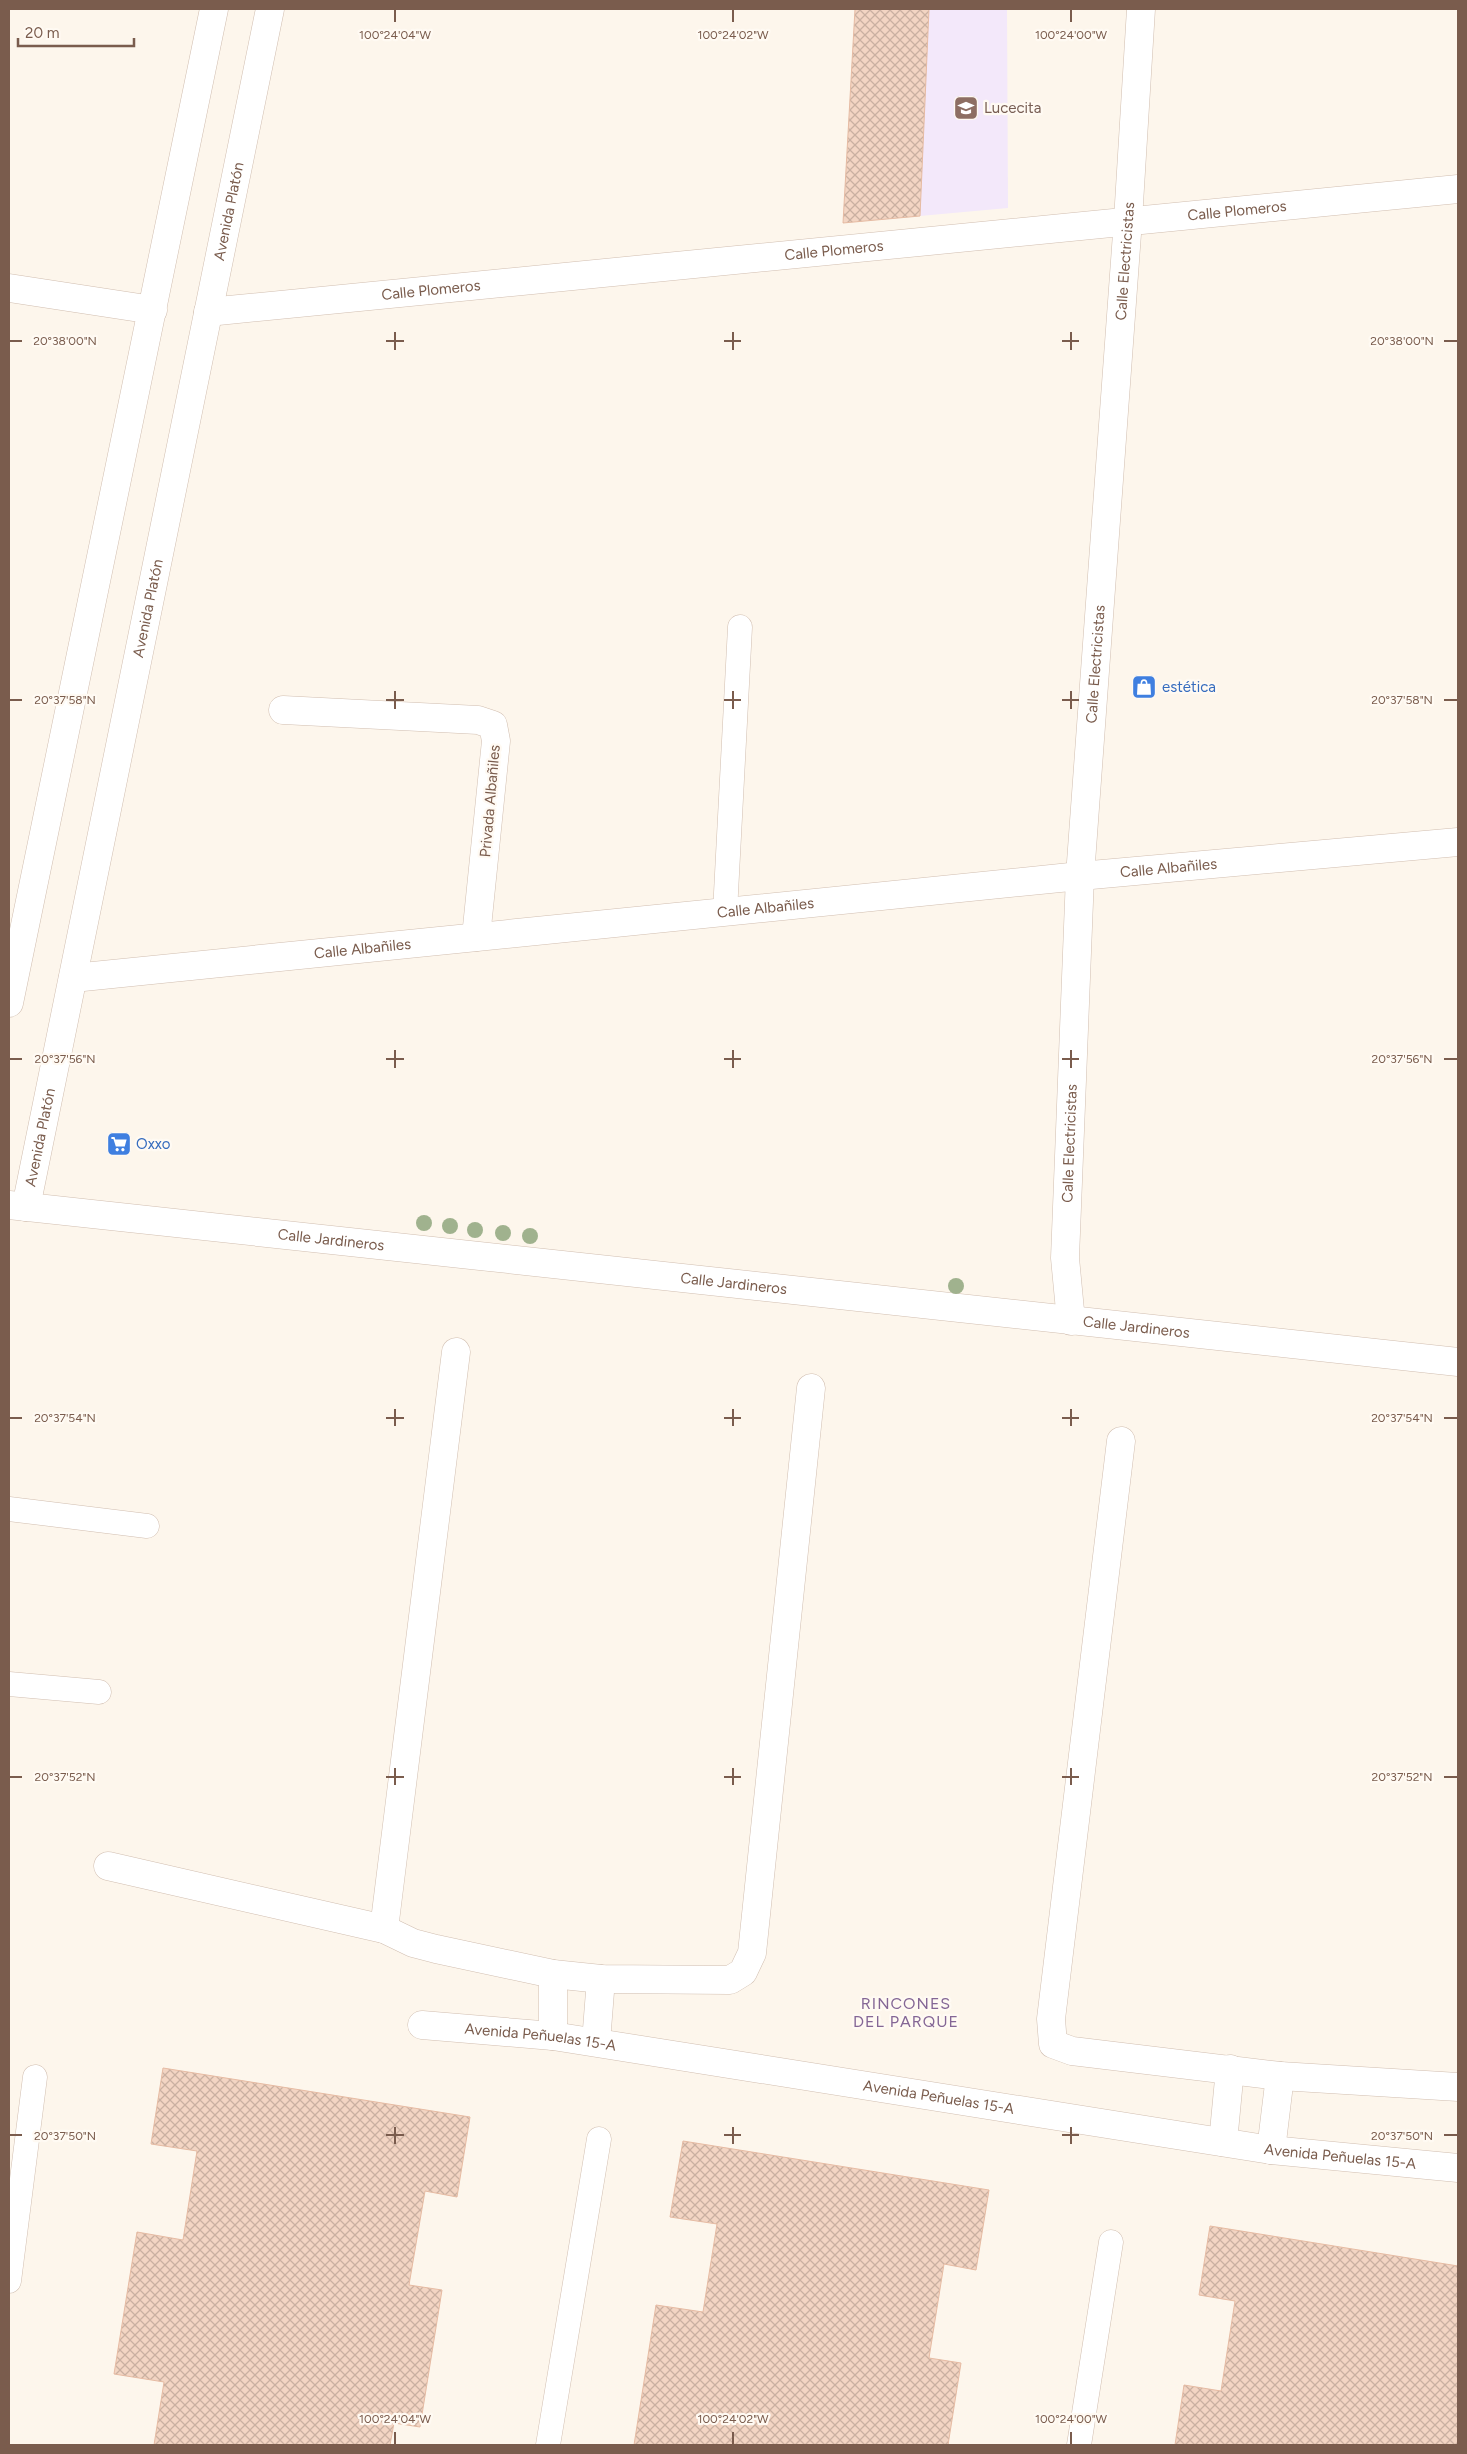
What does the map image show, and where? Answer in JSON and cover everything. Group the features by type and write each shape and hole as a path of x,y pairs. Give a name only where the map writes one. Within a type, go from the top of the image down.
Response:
{"street":[{"path":"9,1002 154,310 214,9"},
{"name":"Avenida Platón","path":"18,1206 73,978 270,9"},
{"name":"Calle Electricistas","path":"1071,1321 1065,1258 1080,876 1128,220 1141,9"},
{"name":"Calle Plomeros","path":"208,312 1458,189"},
{"path":"9,288 154,310"},
{"name":"Privada Albañiles","path":"283,710 478,720 493,725 496,740 476,937"},
{"name":"Calle Albañiles","path":"73,978 1080,876 1458,842"},
{"name":"Calle Jardineros","path":"18,1206 1458,1362"},
{"path":"384,1929 456,1352"},
{"path":"108,1866 384,1929 412,1943 553,1974 601,1979 730,1980 743,1972 752,1953 812,1388"},
{"path":"1121,1441 1051,2019 1053,2044 1072,2051 1280,2076 1458,2087"},
{"path":"553,1974 553,2036"},
{"path":"596,2042 601,1979"},
{"name":"Avenida Peñuelas 15-A","path":"422,2025 553,2036 596,2042 1271,2150 1458,2168"},
{"path":"1223,2142 1230,2069"},
{"path":"1271,2150 1280,2076"}],"lane":[{"path":"725,912 740,627"},
{"path":"9,1509 147,1526"},
{"path":"9,1684 99,1692"},
{"path":"9,2281 35,2077"},
{"path":"548,2445 599,2139"},
{"path":"1078,2445 1111,2242"}],"shaded area":[{"name":"Lucecita","path":"929,9 1007,9 1008,208 920,216"}],"building":[{"path":"855,9 929,9 920,216 843,223"},
{"path":"163,2068 470,2117 457,2197 425,2191 409,2285 442,2290 420,2427 394,2423 390,2445 154,2445 164,2382 114,2374 137,2232 183,2240 197,2151 151,2144"},
{"path":"683,2141 989,2190 976,2270 944,2264 929,2358 961,2363 948,2445 634,2445 656,2305 703,2312 717,2224 670,2217"},
{"path":"1210,2226 1458,2266 1458,2445 1175,2445 1184,2385 1221,2391 1235,2301 1199,2295"}],"place":[{"name":"Lucecita","path":"966,108"},
{"name":"estética","path":"1144,687"},
{"name":"Oxxo","path":"119,1144"}],"district":[{"name":"RINCONES DEL PARQUE","path":"906,2012"}]}
